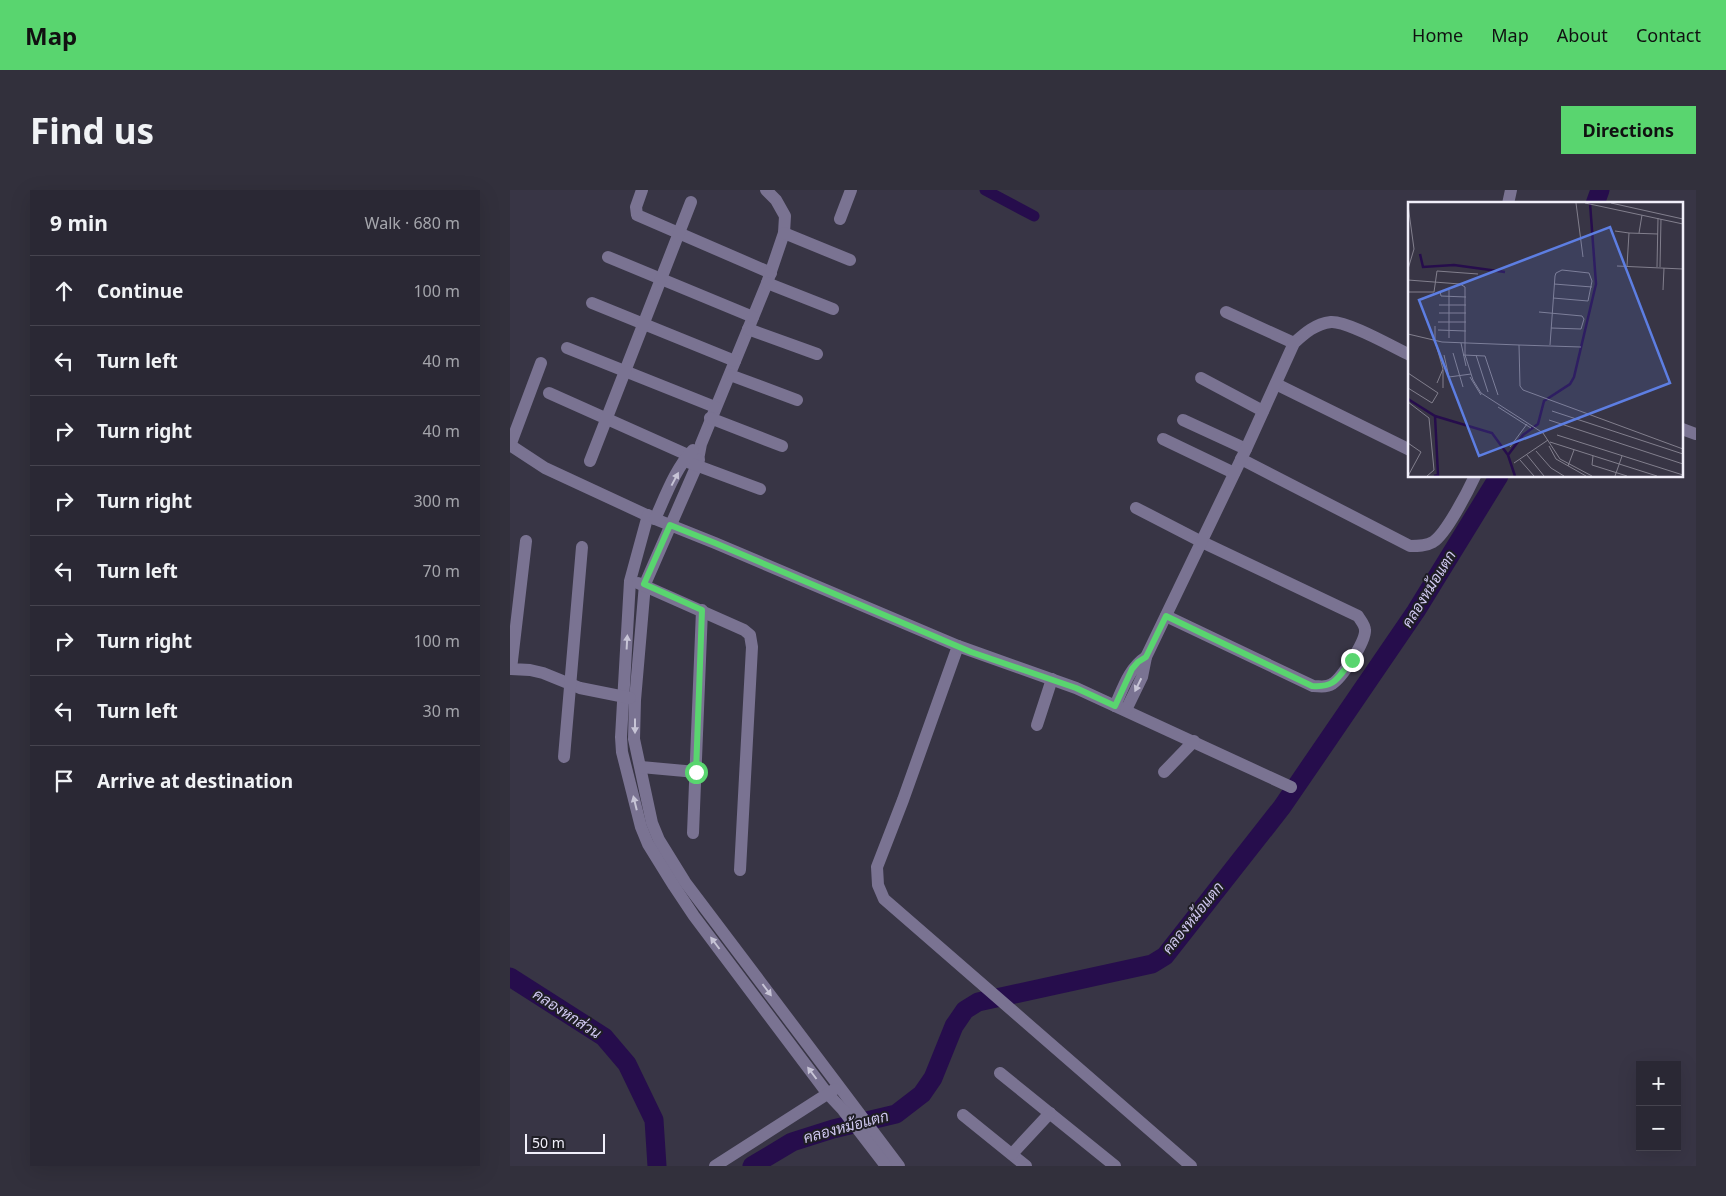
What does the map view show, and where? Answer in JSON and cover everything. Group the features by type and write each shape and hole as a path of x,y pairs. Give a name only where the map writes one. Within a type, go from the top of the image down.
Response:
{"street":[{"path":"642,190 636,208 637,215 679,233 833,308"},
{"path":"679,884 652,822 642,767 634,739 629,698 630,581 651,517 692,460 701,444 769,278 784,233 785,216 776,200 766,190"},
{"path":"840,219 851,190"},
{"path":"590,461 691,202"},
{"path":"784,233 850,260"},
{"path":"608,257 661,279 817,354"},
{"path":"592,303 736,361"},
{"path":"1226,312 1294,343"},
{"path":"1120,708 1132,669 1146,657 1244,454 1294,343 1308,330 1321,324 1332,322 1345,324 1408,354"},
{"path":"567,348 624,371 782,446"},
{"path":"541,363 510,445 545,468 651,517 724,546 958,646 1052,679 1120,708 1291,787"},
{"path":"730,375 797,400"},
{"path":"1201,378 1263,412"},
{"path":"1276,384 1408,449"},
{"path":"549,393 606,418 692,460 760,489"},
{"path":"1183,420 1410,546 1424,546 1434,541 1448,525 1470,478"},
{"path":"1684,430 1696,434"},
{"path":"1163,439 1234,473"},
{"path":"692,460 670,525 644,584 629,698 621,737 622,752 641,827 648,844 749,978 828,1093 899,1166"},
{"path":"1136,508 1202,542 1358,616 1365,627 1365,638 1352,660 1333,683 1324,687 1312,686 1166,616"},
{"path":"526,541 511,674 530,670 598,693 629,698"},
{"path":"564,757 582,547"},
{"path":"630,581 644,584 744,630 750,635 752,640 740,870"},
{"path":"693,833 702,610"},
{"path":"958,646 877,867 878,886 884,898 1191,1166"},
{"path":"1037,725 1052,679"},
{"path":"1164,772 1194,741"},
{"path":"642,767 696,772"},
{"path":"749,978 856,1108 886,1166"},
{"path":"1000,1073 1116,1166"},
{"path":"715,1166 839,1086"},
{"path":"1012,1154 1050,1113"},
{"path":"963,1115 1026,1166"}],"waterway":[{"path":"985,190 1034,216"},
{"name":"คลองหม้อแตก","path":"1596,202 1600,190"},
{"name":"คลองหม้อแตก","path":"752,1166 792,1142 833,1129 896,1114 922,1094 933,1078 954,1026 965,1010 978,1002 1152,964 1165,956 1282,807 1416,611 1498,478"},
{"name":"คลองหกส่วน","path":"510,977 604,1037 627,1064 654,1120 657,1166"}],"route":[{"path":"696,772 702,610 644,584 670,525 971,652 1052,679 1115,706 1132,669 1146,657 1166,616 1312,686 1324,687 1333,683 1352,660"}]}
